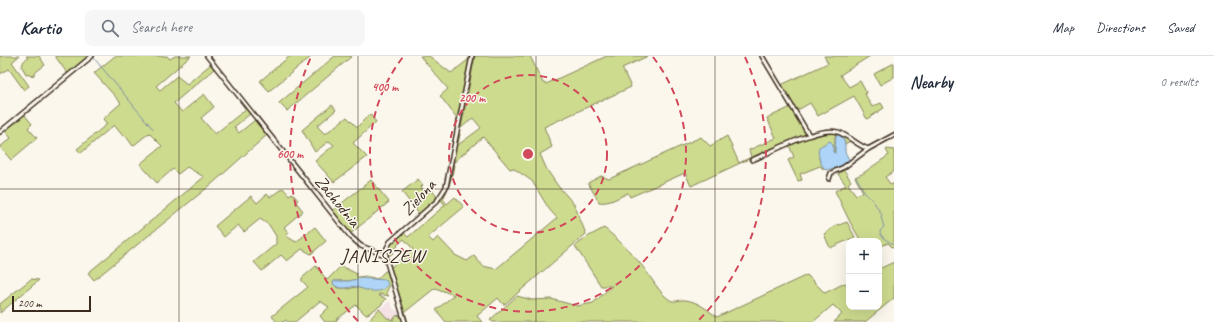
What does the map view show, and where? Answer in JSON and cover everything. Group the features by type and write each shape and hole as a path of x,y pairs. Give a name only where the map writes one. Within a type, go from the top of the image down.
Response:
{"street":[{"path":"0,132 92,56"},
{"name":"Zachodnia","path":"207,56 350,236 361,246 385,255"},
{"name":"Zielona","path":"385,255 390,242 437,201 446,187 472,56"},
{"path":"762,56 809,135"},
{"path":"752,160 809,135 826,132 839,132 868,149"},
{"path":"829,178 830,173 844,167 868,149 894,135"},
{"path":"385,255 405,322"}],"shaded area":[{"path":"390,301 393,309 400,312 401,315 392,320 387,318 379,309"}],"green space":[{"path":"0,56 19,56 12,62 29,86 24,90 9,69 0,74"},
{"path":"26,56 39,56 45,65 33,76 26,74 22,67 24,61 28,58"},
{"path":"55,56 89,56 71,72 67,73"},
{"path":"115,56 167,56 170,59 175,56 191,56 156,86 160,90 177,76 187,84 211,64 214,69 174,103 182,112 204,94 214,107 201,118 215,134 246,109 250,114 234,127 239,133 255,120 267,135 213,183 94,280 88,273 204,177 187,167 178,174 173,169 157,183 140,164 162,146 149,133 133,146 125,135 123,136 114,125 81,153 77,149 107,124 103,119 121,103 94,73"},
{"path":"290,56 312,56 269,91 260,81"},
{"path":"335,56 352,56 287,111 279,103"},
{"path":"420,56 429,56 451,73 468,60 469,56 471,56 453,149 457,118 440,96 448,89"},
{"path":"530,56 543,83 546,84 607,56 648,56 622,68 631,87 544,127 552,147 540,154 547,170 558,186 574,204 586,234 505,304 503,304 498,298 477,316 482,322 446,322 436,310 454,295 435,288 405,312 408,322 406,322 388,261 389,260 391,267 413,249 404,239 392,251 393,253 387,257 386,253 389,246 428,211 404,233 408,237 445,205 441,200 433,208 432,207 447,188 453,164 451,179 443,199 447,204 455,197 464,207 428,237 433,242 438,237 455,255 467,261 474,256 483,266 496,269 557,218 549,209 532,181 513,168 510,169 483,137 455,162 453,162 458,134 460,134 458,145 481,128 473,118 461,128 474,57"},
{"path":"824,56 870,56 840,75 849,87 860,81 867,92 865,94 872,107 881,103 884,108 867,119 854,96 818,116 810,103 796,111 781,85 828,63"},
{"path":"894,63 894,77 880,85 874,74"},
{"path":"332,105 336,110 317,126 325,134 347,117 357,127 370,114 376,122 353,143 367,157 334,182 315,161 334,145 329,141 315,152 302,130"},
{"path":"791,108 807,135 751,158 691,186 685,173 630,197 628,193 614,200 599,202 588,183 601,176 609,179 701,137 710,146 727,136 739,163 751,157 749,150 776,138 767,118"},
{"path":"24,114 32,124 28,128 37,138 11,160 0,147 11,138 4,130"},
{"path":"827,133 839,135 850,141 845,144 843,138 835,136 835,153 833,152 833,144 825,144 823,146 819,159 823,169 820,166 800,174 802,180 798,181 788,160 794,157 789,145"},
{"path":"886,150 894,150 894,171 885,177 891,185 894,183 894,247 888,243 882,246 882,238 859,238 835,191 846,185 838,174 844,170 851,181 848,184 856,195 863,192 855,177 862,174 889,155"},
{"path":"418,179 423,185 421,187 427,194 432,190 437,197 419,214 402,192"},
{"path":"371,180 389,202 350,234 332,211"},
{"path":"283,188 289,195 292,193 298,200 296,202 303,211 284,227 289,233 286,236 296,242 315,227 326,241 311,254 302,249 287,261 281,255 262,271 254,262 276,244 276,236 269,225 260,219 244,232 238,225 224,237 215,226 251,196 257,203 267,194 270,197"},
{"path":"847,222 855,237 846,238 846,241 830,248 824,234 838,224"},
{"path":"604,228 634,256 666,297 672,301 683,300 694,302 717,317 807,275 825,293 846,284 846,310 880,310 865,322 834,322 842,314 833,305 813,322 493,322 490,320 517,296 532,300 551,299 577,306 593,303 612,286 601,286 575,246"},
{"path":"894,262 894,298 882,308 882,268"},
{"path":"316,266 327,280 341,266 357,274 356,275 358,277 366,276 377,279 385,271 387,271 391,284 387,292 389,296 379,294 378,295 386,299 380,306 366,315 356,305 336,320 337,322 325,322 320,316 329,307 320,301 295,322 288,322 286,320 283,322 277,322 272,316 308,287 302,281 302,278","holes":["362,278 386,281 371,291 356,287 348,289 338,288 335,286 334,281 349,281"]},
{"path":"31,279 39,280 0,313 0,304"},
{"path":"379,309 387,318 393,320 396,316 401,315 403,322 367,322"}],"water":[{"path":"836,135 843,138 845,152 850,161 843,166 826,170 820,160 818,153 819,147 830,141 833,144 833,152 835,153"},
{"path":"362,278 386,280 388,284 382,290 374,291 355,286 340,288 333,284 334,281 349,281"}],"waterway":[{"path":"93,57 153,129"},
{"path":"856,177 867,196 872,199 882,215 881,217 884,227 880,231 881,236 894,245"}],"district":[{"name":"JANISZEW","path":"383,255"}]}
